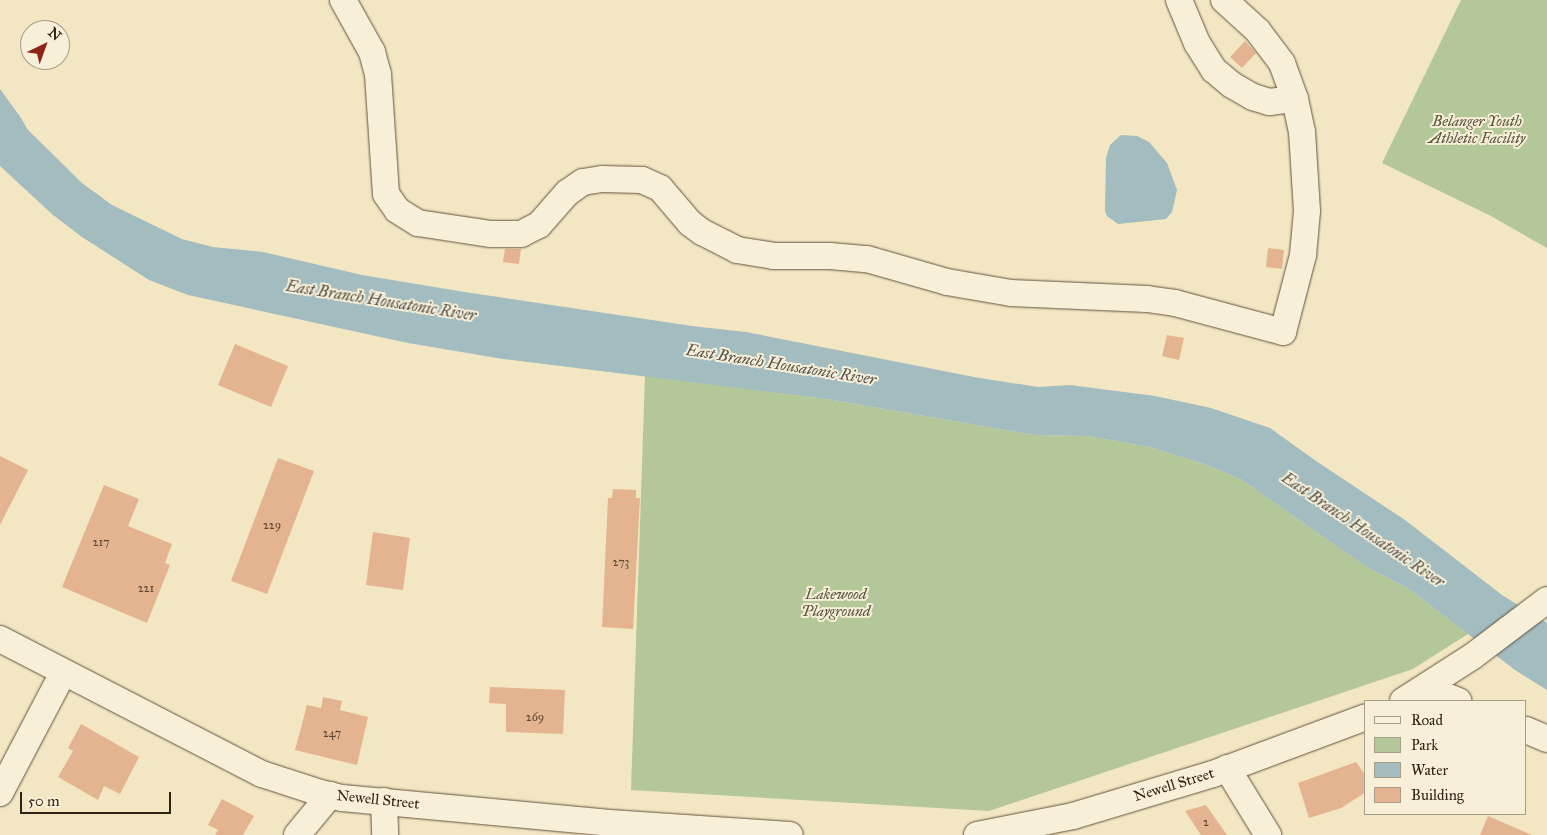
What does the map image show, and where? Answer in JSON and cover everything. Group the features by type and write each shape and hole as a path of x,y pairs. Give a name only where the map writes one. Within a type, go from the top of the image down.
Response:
{"street":[{"path":"343,0 367,42 378,74 386,194 397,210 418,222 500,234 521,234 539,225 567,193 583,182 602,179 642,180 660,188 690,224 737,250 773,256 830,256 867,259 947,282 1011,292 1148,299 1192,308 1282,332 1303,255 1307,211 1302,132 1295,99 1282,63 1269,44 1245,17 1224,0"},
{"path":"1179,0 1197,42 1214,70 1232,85 1253,97 1269,102 1295,99"},
{"path":"1405,700 1473,656 1547,600"},
{"name":"Newell Street","path":"0,639 262,774 342,798 384,801 611,829 790,835"},
{"path":"0,793 63,673"},
{"path":"1426,688 1456,700"},
{"name":"Newell Street","path":"977,835 1068,826 1364,718"},
{"path":"1527,730 1547,739"},
{"path":"1227,768 1268,835"},
{"path":"297,835 330,795"},
{"path":"384,801 386,835"}],"green space":[{"name":"Belanger Youth Athletic Facility","path":"1461,0 1547,0 1547,248 1489,215 1382,163"},
{"name":"Lakewood Playground","path":"645,376 827,399 1034,435 1088,436 1149,447 1204,464 1242,480 1365,566 1409,589 1468,634 1413,669 989,811 631,790"}],"water":[{"name":"East Branch Housatonic River","path":"0,89 28,130 82,183 112,205 182,239 213,247 263,252 362,275 471,293 692,326 746,332 974,377 1038,387 1070,385 1155,396 1211,408 1270,428 1405,520 1502,595 1547,623 1547,690 1515,670 1409,589 1365,566 1242,480 1204,464 1149,447 1088,436 1034,435 827,399 503,359 408,343 188,295 149,280 82,237 53,215 0,166"},
{"path":"1121,135 1137,136 1149,142 1167,163 1177,190 1172,212 1166,219 1118,224 1107,216 1105,211 1106,158 1110,145"}],"building":[{"path":"1245,41 1256,53 1242,68 1230,57"},
{"path":"1268,248 1284,250 1282,269 1266,267"},
{"path":"505,249 521,249 519,264 503,262"},
{"path":"1167,335 1184,338 1179,360 1162,356"},
{"path":"235,344 288,366 271,407 218,385"},
{"path":"0,456 28,470 0,525"},
{"path":"278,458 314,471 267,594 231,581"},
{"path":"104,485 139,499 128,526 172,544 165,563 170,565 147,623 62,587"},
{"path":"613,489 636,490 636,498 640,498 633,629 602,627 608,498 612,498"},
{"path":"373,532 410,538 403,590 366,585"},
{"path":"490,687 565,690 563,734 506,732 506,704 489,703"},
{"path":"323,697 342,701 340,710 368,717 357,765 295,750 307,705 321,708"},
{"path":"81,724 139,757 120,794 104,786 98,800 58,777 73,751 68,748"},
{"path":"1356,762 1364,773 1364,793 1341,808 1309,818 1298,783"},
{"path":"222,799 254,816 243,835 215,835 218,830 208,825"},
{"path":"1206,805 1227,835 1201,835 1185,811"},
{"path":"1488,816 1532,835 1480,835"}]}
